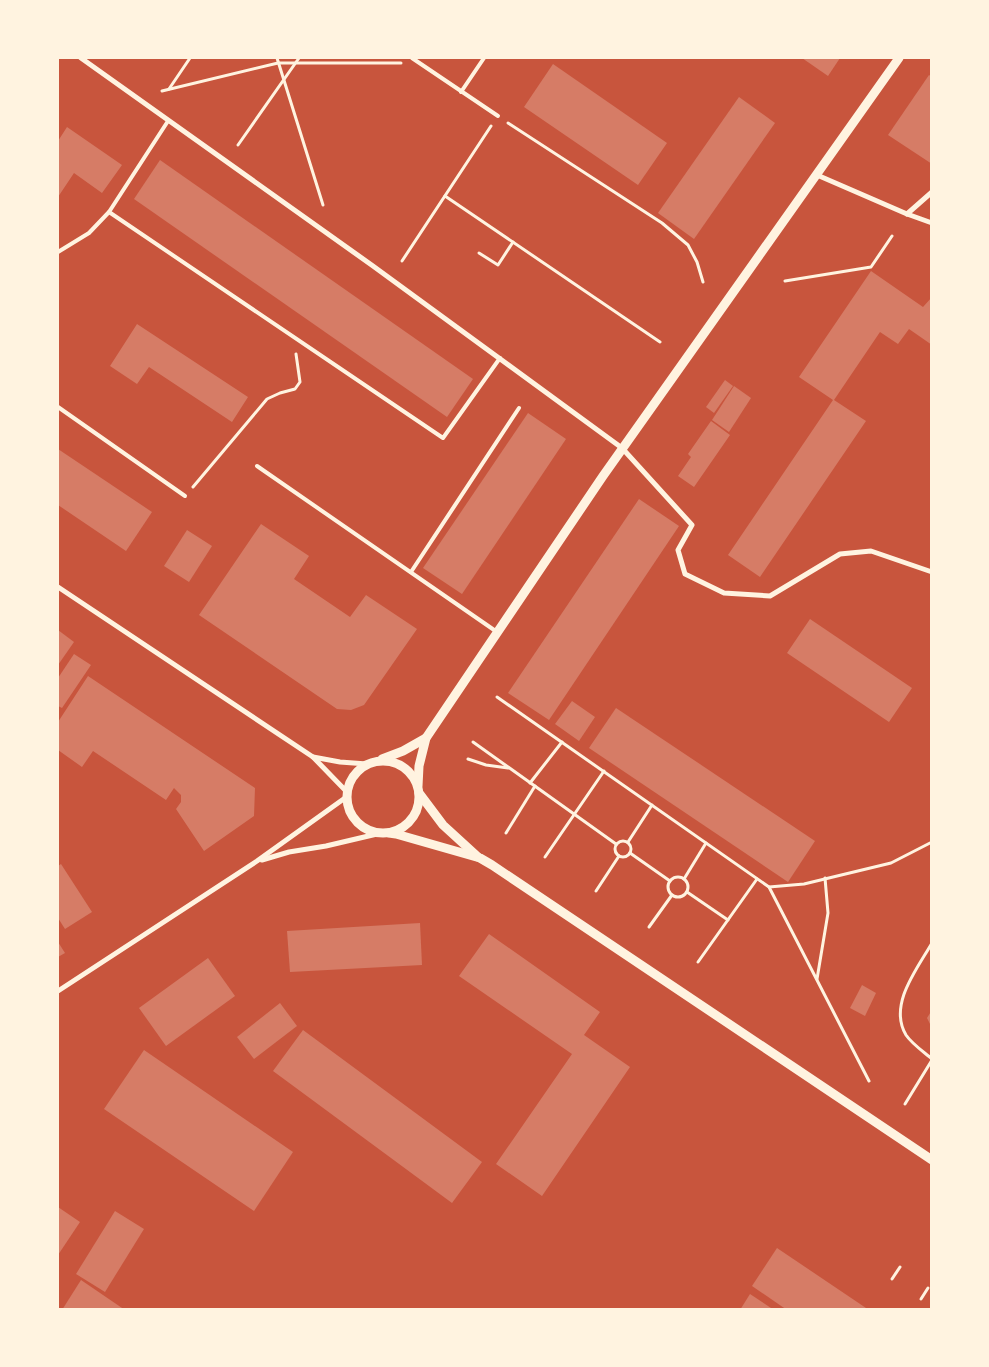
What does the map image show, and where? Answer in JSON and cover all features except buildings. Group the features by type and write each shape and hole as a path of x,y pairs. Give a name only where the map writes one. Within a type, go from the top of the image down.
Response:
{"street":[{"path":"81,58 500,358 622,448 692,525 678,550 685,574 724,593 770,596 840,554 871,551 932,572"},
{"path":"899,58 622,448 426,738 419,766 418,789 443,825 480,858 932,1160"},
{"path":"817,175 907,214 932,222"},
{"path":"907,214 932,192"},
{"path":"58,588 312,757 346,794 356,823 366,830 377,834"},
{"path":"58,991 257,861 346,794 350,780 357,770 367,764 403,751 426,738"},
{"path":"312,757 367,764"},
{"path":"380,760 392,761 403,766 412,775 420,798 417,811 410,821 400,829 389,833"},
{"path":"257,861 289,852 389,833 480,858"}],"lane":[{"path":"412,58 498,116"},
{"path":"461,92 484,58"},
{"path":"58,252 89,233 109,212 168,121"},
{"path":"109,212 443,438 500,358"},
{"path":"58,407 185,496"},
{"path":"411,572 519,408"},
{"path":"257,466 497,632"}],"path":[{"path":"168,90 190,58"},
{"path":"277,58 324,205"},
{"path":"238,144 299,58"},
{"path":"162,92 278,64 421,63"},
{"path":"402,261 498,116 662,223 688,244 697,262 703,282"},
{"path":"445,196 660,342"},
{"path":"785,280 871,267 892,236"},
{"path":"479,253 498,265 513,242"},
{"path":"185,496 267,399 295,389 300,382 293,337"},
{"path":"497,697 769,887 870,1081"},
{"path":"474,742 616,844"},
{"path":"530,783 562,742"},
{"path":"468,759 486,765 511,769"},
{"path":"545,857 604,771"},
{"path":"506,832 536,786"},
{"path":"628,842 652,805"},
{"path":"616,844 621,841 628,842"},
{"path":"628,842 631,848 630,853"},
{"path":"769,887 804,884 892,863 932,842"},
{"path":"684,879 706,843"},
{"path":"616,844 615,852 619,856 624,857 630,853"},
{"path":"630,853 670,881"},
{"path":"596,891 619,856"},
{"path":"677,877 684,879 688,886 687,892 682,896 672,895 668,889 670,881 677,877"},
{"path":"817,980 828,913 826,878"},
{"path":"698,962 758,879"},
{"path":"687,892 728,920"},
{"path":"649,927 672,895"},
{"path":"905,1104 932,1060 906,1035 900,1017 902,996 932,943"},
{"path":"892,1279 900,1267"},
{"path":"921,1299 928,1288"}]}
